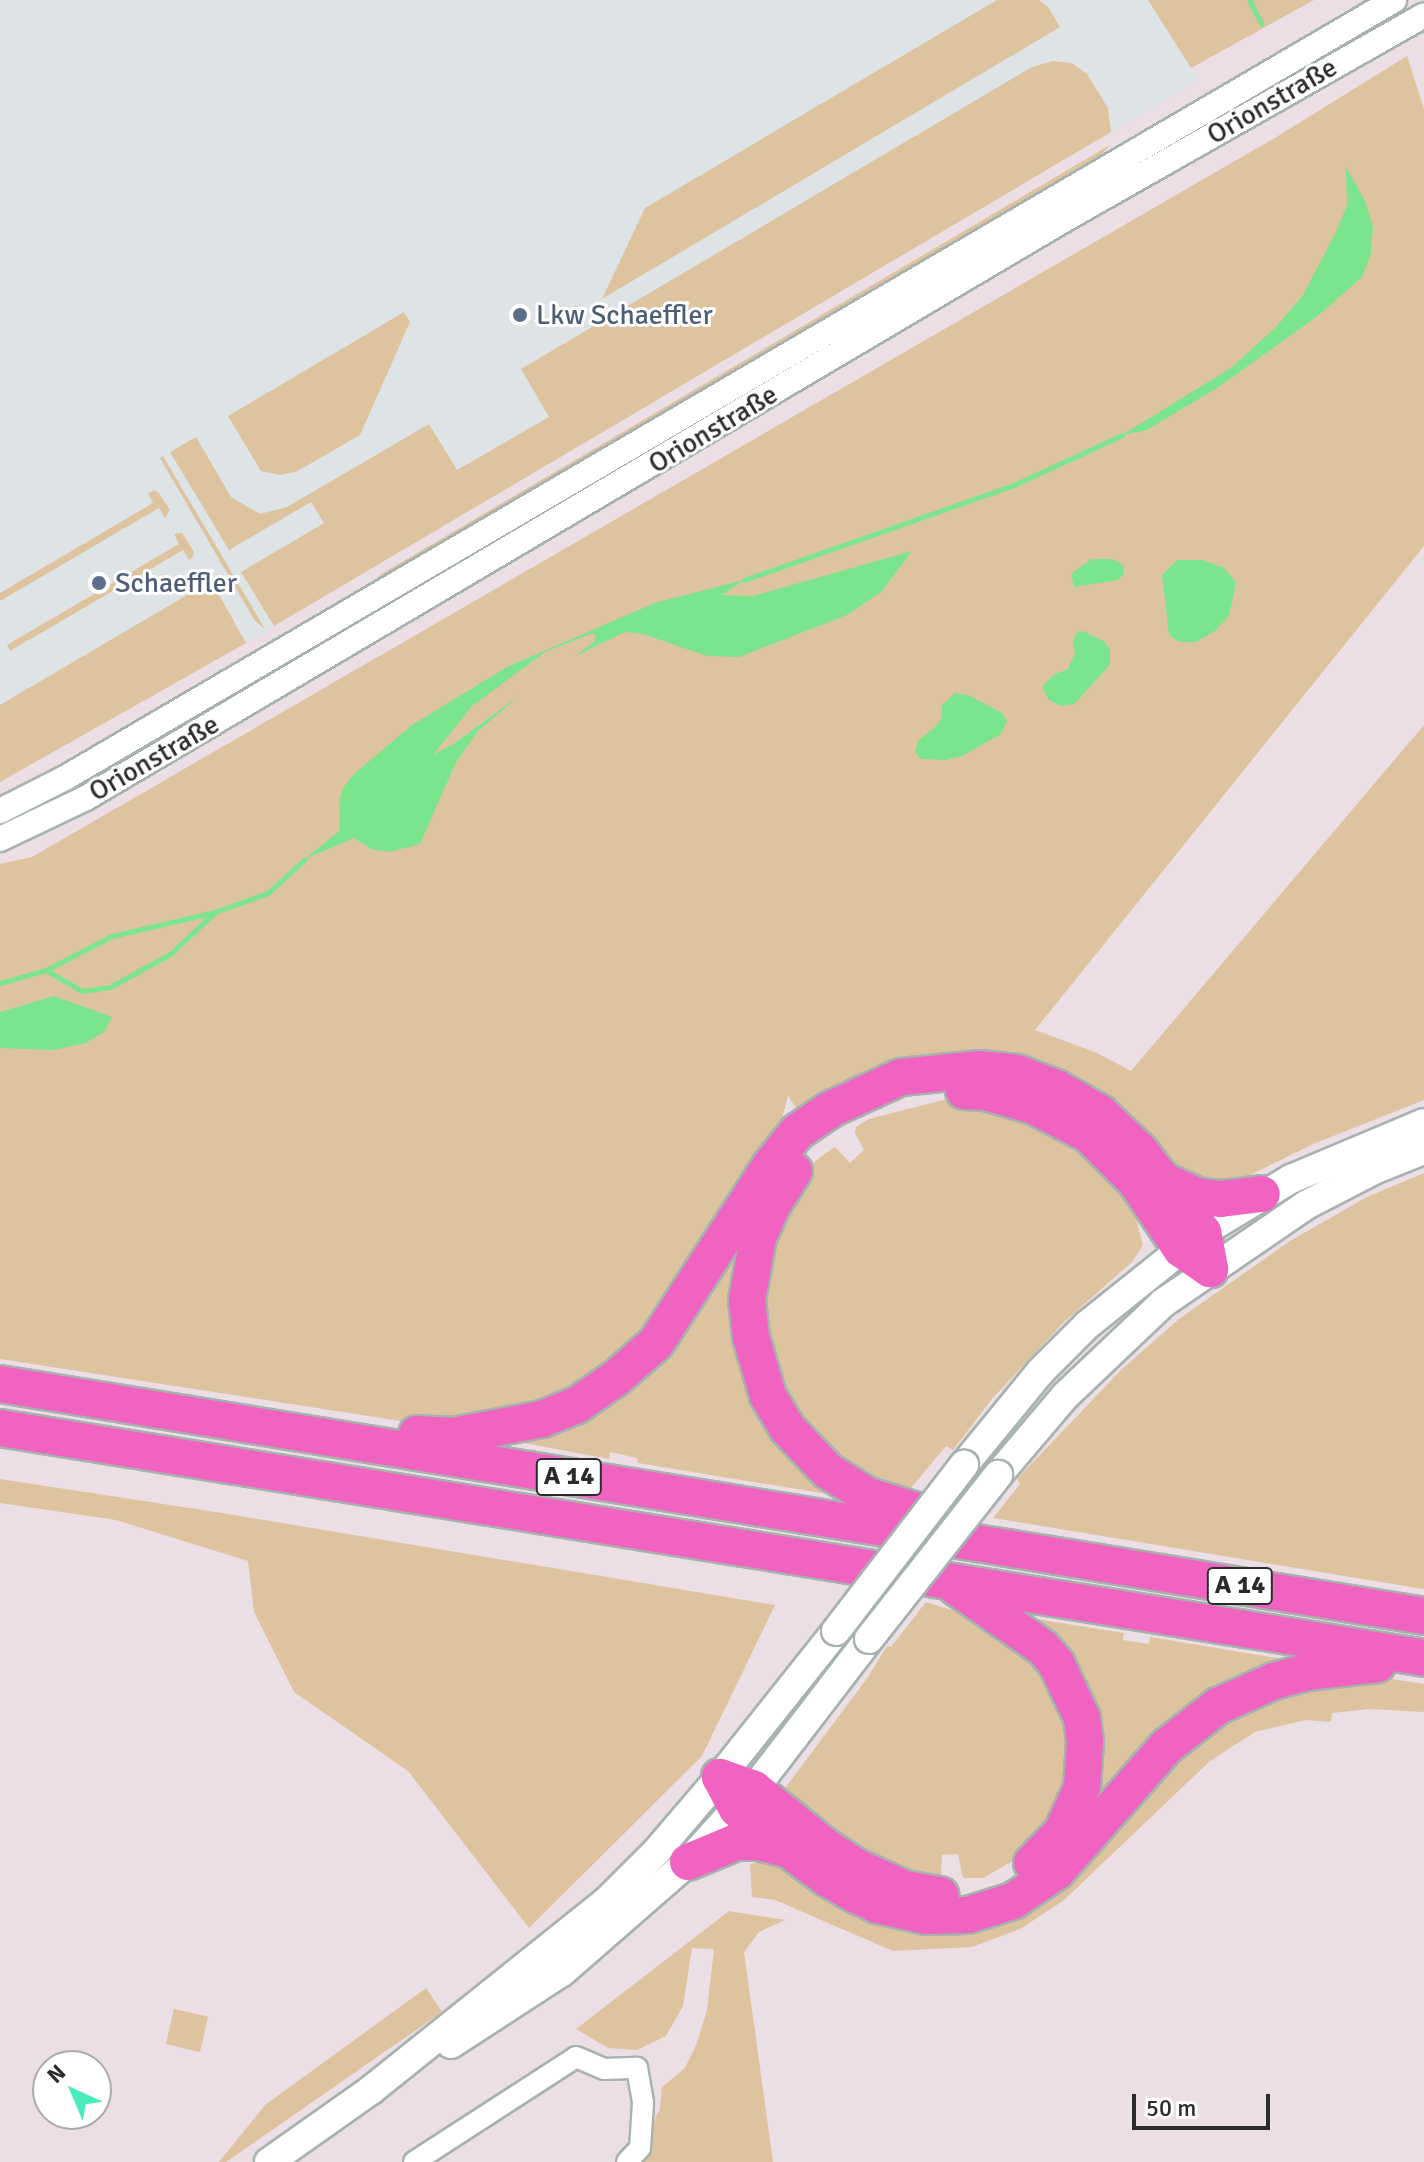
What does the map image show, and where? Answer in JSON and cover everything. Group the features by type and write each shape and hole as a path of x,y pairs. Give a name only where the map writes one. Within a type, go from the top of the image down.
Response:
{"highway":[{"path":"270,1428 453,1436 542,1419 577,1405 616,1378 656,1343 763,1176 797,1132 831,1109 901,1077 980,1069 1017,1073 1056,1088 1100,1113 1166,1182 1192,1240 1210,1269"},
{"path":"1055,1556 868,1496 811,1456 787,1428 768,1396 758,1368 747,1300 758,1237 789,1176 844,1124 894,1101 929,1092 957,1090 1011,1098 1068,1121 1089,1135 1192,1240"},
{"path":"1166,1182 1199,1197 1221,1199 1262,1194"},
{"name":"A 14","path":"0,1384 1424,1616"},
{"name":"A 14","path":"0,1428 1424,1660"},
{"path":"720,1777 746,1799 857,1867 905,1889 935,1895 966,1894 1005,1881 1022,1871 1062,1832 1082,1787 1085,1741 1073,1694 1043,1648 945,1580"},
{"path":"746,1799 784,1848 828,1879 877,1905 926,1916 968,1915 991,1909 1035,1889 1057,1871 1167,1746 1218,1706 1274,1681 1307,1672 1424,1660"},
{"path":"688,1862 736,1842 759,1842 784,1848"}],"main road":[{"path":"284,2158 608,1900 656,1852 720,1777 1040,1372 1087,1325 1192,1240 1262,1194 1424,1123"},
{"path":"371,2090 481,2026 562,1972 688,1862 746,1799 998,1475 1065,1396 1163,1303 1306,1205 1376,1169 1424,1150"}],"street":[{"name":"Orionstraße","path":"0,811 65,778 1394,0"},
{"name":"Orionstraße","path":"0,839 86,798 1069,217 1424,15"},
{"path":"414,2162 576,2057 604,2069 637,2068 643,2103 640,2148 627,2162"}],"shaded area":[{"path":"0,0 1148,0 1199,80 246,643 0,782"},
{"path":"997,0 1039,0 1048,7 1060,27 602,299 645,208"},
{"path":"1148,0 1314,0 1191,68"},
{"path":"1392,11 1398,11 1397,18 101,779 98,774"},
{"path":"1407,56 1424,109 1424,546 1035,1030 1097,1053 1131,1071 1424,725 1424,1100 1313,1144 1234,1183 1209,1188 989,1065 803,1118 788,1096 780,1125 649,1332 564,1401 427,1425 0,1359 0,864 32,857 1278,136"},
{"path":"1053,61 1072,63 1087,74 1108,108 1111,132 274,626 241,572 324,523 311,502 229,550 170,452 196,437 231,497 260,514 287,507 429,424 457,470 549,417 521,369 1032,67"},
{"path":"1110,145 1096,160 382,582 378,576"},
{"path":"1346,167 1364,199 1373,226 1371,253 1362,277 1319,315 1217,388 1147,430 1122,435 1231,368 1277,326 1303,295 1347,205"},
{"path":"404,312 410,322 360,435 296,472 279,475 261,471 228,416"},
{"path":"163,456 265,629 255,621 160,458"},
{"path":"154,490 170,510 165,518 159,508 0,601 0,593 153,503 148,494"},
{"path":"182,533 194,552 189,560 183,550 10,651 7,645 179,544 174,534"},
{"path":"912,551 881,592 847,615 739,657 707,656 643,634 625,632 575,656 594,642 596,637 593,633 545,652 472,706 433,755 455,743 520,695 478,731 455,764 420,844 389,852 371,849 354,838 305,859 340,830 339,802 343,788 354,774 412,725 507,667 655,603 744,580 722,595 753,596"},
{"path":"1091,559 1113,559 1124,566 1123,575 1118,580 1074,587 1071,574"},
{"path":"1177,560 1203,560 1224,568 1236,582 1229,616 1215,631 1196,642 1179,642 1169,635 1162,575"},
{"path":"203,573 208,575 246,643 0,782 0,705 199,588 194,578"},
{"path":"1083,631 1105,642 1110,650 1110,665 1074,704 1060,706 1048,699 1042,686 1055,674 1068,669 1075,653 1073,641 1077,632"},
{"path":"955,693 968,695 1002,713 1007,721 1001,734 962,756 946,760 921,759 915,752 918,741 936,726 942,717 942,705"},
{"path":"54,996 112,1017 104,1032 86,1043 53,1050 0,1048 0,1012"},
{"path":"951,1098 1025,1115 1095,1156 1132,1205 1143,1245 1132,1262 1065,1321 992,1399 953,1450 946,1446 905,1495 894,1498 795,1429 754,1290 804,1173 820,1157 835,1147 850,1163 864,1150 855,1133 856,1127 869,1119"},
{"path":"1424,1173 1424,1589 993,1518 1020,1484 1017,1479 1122,1369 1179,1319 1290,1241 1367,1197"},
{"path":"747,1214 740,1321 839,1496 638,1463 637,1458 610,1452 609,1459 492,1437 570,1414"},
{"path":"0,1479 775,1605 702,1756 529,1928 408,1771 294,1692 254,1612 248,1561 116,1520 0,1503"},
{"path":"926,1602 980,1619 1023,1640 1072,1713 1063,1804 1024,1855 983,1878 963,1878 958,1854 942,1855 941,1876 937,1880 878,1868 780,1795 868,1677 887,1646 891,1647"},
{"path":"1036,1619 1124,1633 1123,1640 1149,1644 1150,1637 1283,1659 1282,1665 1091,1818 1091,1772 1033,1626"},
{"path":"1386,1678 1424,1684 1424,1712 1369,1709 1332,1713 1331,1722 1305,1720 1255,1732 1210,1761 1063,1901 1020,1929 972,1947 893,1951 775,1900 752,1897 750,1864 768,1860 971,1921 1108,1820 1246,1698"},
{"path":"729,1911 785,1920 759,1932 744,1952 773,2162 631,2162 660,2109 662,2087 685,2068 697,2043 707,2010 714,1949 692,1948 683,2006 666,2036 637,2050 608,2048 576,2029"},
{"path":"426,1988 442,2012 226,2162 219,2162 265,2105"},
{"path":"174,2009 208,2017 200,2052 166,2044"}],"waterway":[{"path":"1249,0 1262,24"},
{"path":"744,580 1016,484 1122,435"},
{"path":"0,983 46,970 112,936 215,912 268,893 305,859"},
{"path":"47,971 82,991 110,987 170,954 214,913"}],"place":[{"name":"Lkw Schaeffler","path":"520,315"},
{"name":"Schaeffler","path":"99,583"}]}
